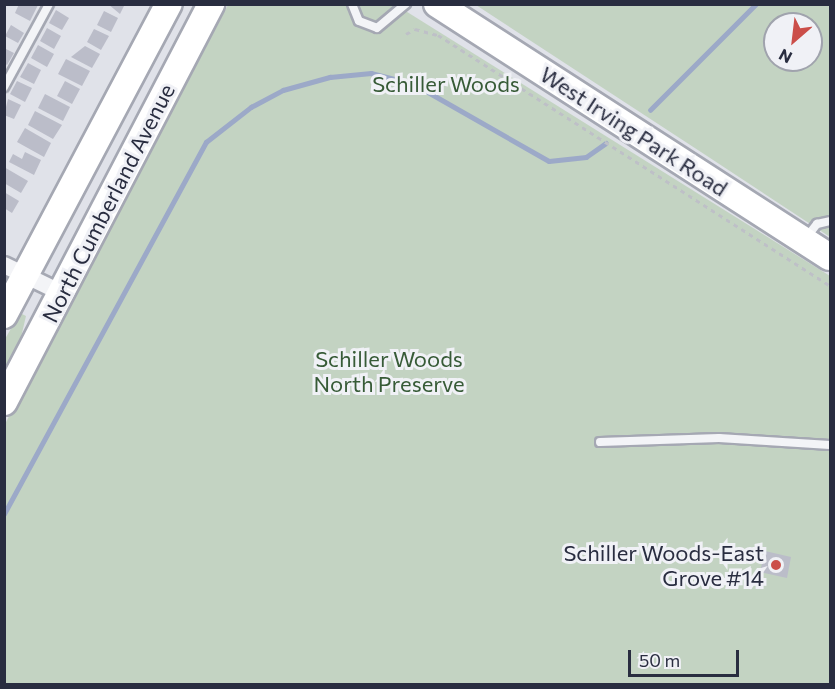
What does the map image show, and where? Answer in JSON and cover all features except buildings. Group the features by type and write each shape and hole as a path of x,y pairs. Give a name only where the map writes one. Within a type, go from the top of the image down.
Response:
{"main road":[{"name":"North Cumberland Avenue","path":"4,315 15,270 169,4"},
{"name":"North Cumberland Avenue","path":"4,402 211,4"},
{"name":"West Irving Park Road","path":"437,4 831,257"}],"street":[{"path":"15,270 62,293"}],"lane":[{"path":"4,87 49,4"},
{"path":"352,4 359,21 377,28 406,4"},
{"path":"804,240 817,224 831,221"},
{"path":"600,442 719,438 831,445"}],"path":[{"path":"406,33 415,29 438,35 831,286"}],"green space":[{"name":"Schiller Woods North Preserve","path":"228,5 396,5 830,276 830,684 5,684 5,424"},
{"path":"476,5 830,5 830,237"},
{"path":"20,313 26,316 19,346 5,378 5,339"}],"waterway":[{"path":"650,110 756,4"},
{"path":"4,514 206,142 251,107 283,90 330,77 371,73 414,84 549,161 586,157 606,143"}],"place":[{"name":"Schiller Woods-East Grove #14","path":"776,565"}],"park label":[{"name":"Schiller Woods","path":"446,84"}]}
